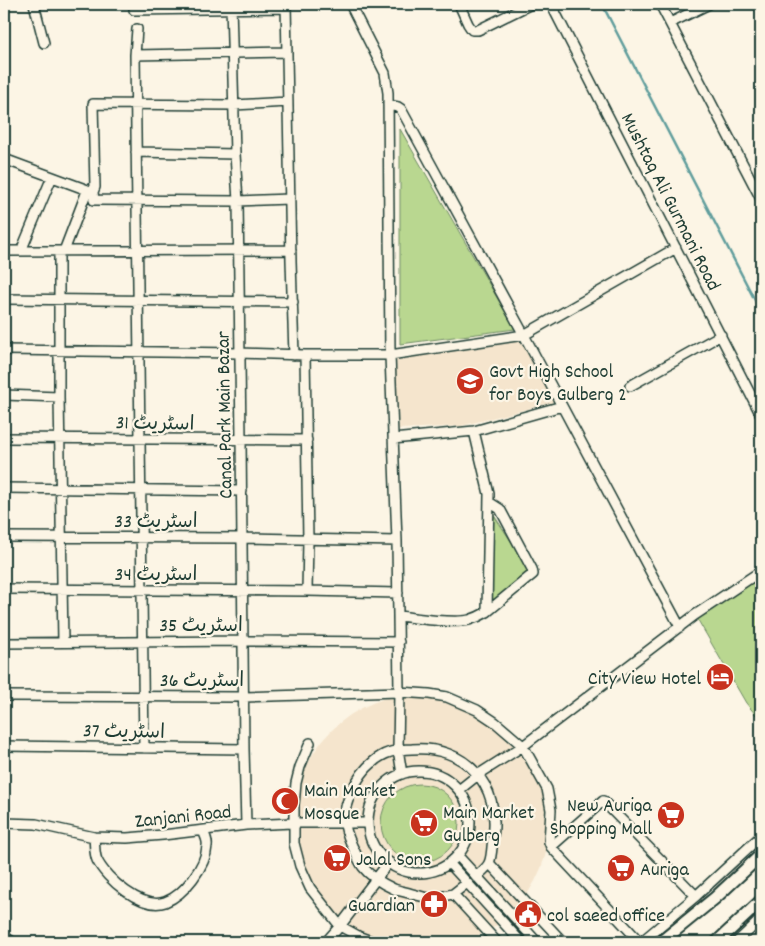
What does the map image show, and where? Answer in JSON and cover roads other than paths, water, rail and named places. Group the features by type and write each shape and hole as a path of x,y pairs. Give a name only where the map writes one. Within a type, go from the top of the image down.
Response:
{"main road":[{"path":"672,942 761,855"},
{"path":"661,942 715,898"},
{"path":"717,942 761,901"},
{"path":"4,938 10,942"}],"street":[{"path":"34,4 44,43"},
{"path":"350,4 385,73 388,93 390,355 399,642 398,750 402,774"},
{"path":"459,4 472,30 478,30 531,4"},
{"name":"Mushtaq Ali Gurmani Road","path":"551,4 761,415"},
{"path":"660,4 761,199"},
{"path":"670,23 709,4"},
{"name":"Canal Park Main Bazar","path":"231,6 238,201 246,826"},
{"path":"134,10 286,6 294,355"},
{"path":"137,29 135,55 144,748"},
{"path":"135,55 287,52"},
{"path":"63,642 59,300 62,251 90,192 95,187 93,104 234,105 288,102"},
{"path":"388,106 398,107 401,110 680,627"},
{"path":"136,152 235,154"},
{"path":"4,160 90,192 94,200 238,201 290,199"},
{"path":"21,251 52,177"},
{"path":"4,350 390,355 524,335 676,248"},
{"path":"4,251 291,250"},
{"path":"4,299 293,302"},
{"path":"630,386 721,335"},
{"path":"305,355 307,591"},
{"path":"4,395 59,396"},
{"path":"393,439 474,431 562,406"},
{"path":"474,431 488,488 487,612"},
{"name":"اسٹریٹ 31","path":"4,438 306,440"},
{"path":"4,488 242,492"},
{"path":"398,616 451,621 479,617 533,574 500,509 489,502"},
{"name":"اسٹریٹ 33","path":"4,537 397,541"},
{"path":"459,790 479,774 524,746 695,615 761,571"},
{"name":"اسٹریٹ 34","path":"4,589 398,593"},
{"name":"اسٹریٹ 35","path":"4,643 399,642"},
{"name":"اسٹریٹ 36","path":"4,696 244,697 399,692 429,694 447,697 477,710 524,746"},
{"path":"310,743 300,767 296,783 293,823 294,843 300,866 310,888 340,926 374,942"},
{"name":"اسٹریٹ 37","path":"4,746 244,749"},
{"path":"524,746 547,790 551,810 549,842 551,847 641,942 696,896 761,836"},
{"path":"467,883 453,894 431,898 394,889 376,878 363,866 349,840 344,823 347,802 355,784 372,762 384,754 398,750 419,748 458,757 479,774 486,786 494,809 495,825 489,863 476,877"},
{"path":"417,771 433,773 447,779 459,790 465,800 469,811 469,834 458,856 438,869 425,872 412,872 400,869 388,862 376,849 372,841 368,824 372,803 384,785 392,778 402,774 417,771"},
{"path":"551,847 603,801 696,896"},
{"name":"Zanjani Road","path":"4,822 36,824 94,837 127,838 293,823 368,824"},
{"path":"94,837 96,857 102,869 117,884 148,902 164,902 180,893 192,881 203,863 208,845 204,831"},
{"path":"458,856 537,942"},
{"path":"326,942 388,862"},
{"path":"449,863 521,942"},
{"path":"489,863 563,942"},
{"path":"453,894 497,942"},
{"path":"736,942 761,920"}],"waterway":[{"path":"602,4 761,312"}],"place":[{"name":"Govt High School for Boys Gulberg 2","path":"470,381"},
{"name":"City View Hotel","path":"720,677"},
{"name":"Main Market Mosque","path":"285,801"},
{"name":"New Auriga Shopping Mall","path":"671,815"},
{"name":"Main Market Gulberg","path":"424,823"},
{"name":"Jalal Sons","path":"337,858"},
{"name":"Auriga","path":"621,868"},
{"name":"Guardian","path":"434,904"},
{"name":"col saeed office","path":"528,914"}]}
